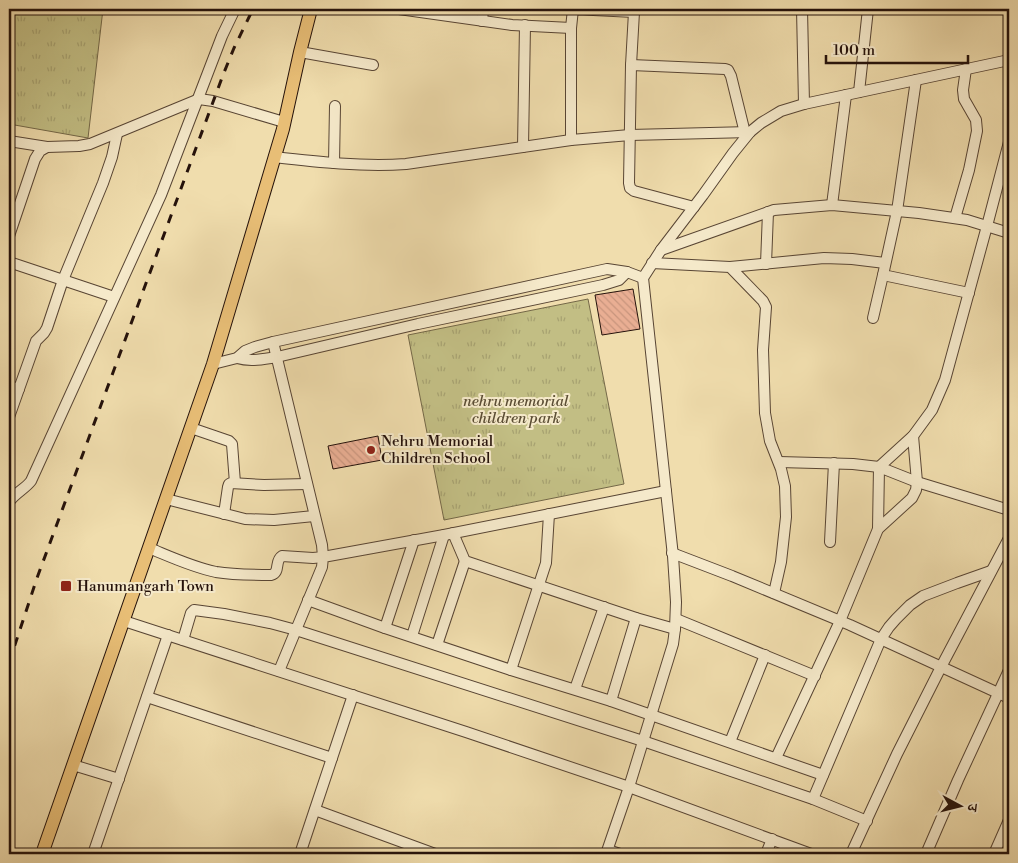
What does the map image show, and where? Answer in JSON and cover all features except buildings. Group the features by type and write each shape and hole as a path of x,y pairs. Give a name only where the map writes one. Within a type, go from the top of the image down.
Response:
{"main road":[{"path":"42,854 213,364 284,122 311,9"}],"street":[{"path":"9,502 12,497 28,486 31,480 161,195 222,36 235,9"},
{"path":"399,9 526,26 571,28"},
{"path":"482,21 483,9"},
{"path":"571,140 571,28 573,9 630,10 630,188 634,191 694,207"},
{"path":"802,9 804,104"},
{"path":"859,92 868,9"},
{"path":"523,147 526,26"},
{"path":"300,52 373,65"},
{"path":"620,854 607,852 673,644 676,602 643,278 661,250 748,132 761,122 781,111 804,104 1009,60"},
{"path":"631,65 728,70 748,132"},
{"path":"955,218 969,170 977,131 976,120 964,99 963,90 966,69"},
{"path":"873,318 897,211 916,80"},
{"path":"832,205 846,95"},
{"path":"9,141 46,147 90,144 199,99 213,101 284,122"},
{"path":"334,163 335,106"},
{"path":"274,157 382,166 571,140 630,135 748,132"},
{"path":"9,417 14,388 36,341 47,328 63,280 103,183 112,157 117,134"},
{"path":"776,758 840,621 878,529 879,467 913,436 932,410 945,380 1009,142"},
{"path":"9,236 35,159 40,151 46,147"},
{"path":"661,250 774,210 832,205 955,218 1009,233"},
{"path":"766,264 768,212"},
{"path":"652,264 730,267 824,258 852,259 885,264"},
{"path":"9,262 114,297"},
{"path":"730,267 763,301 766,307 762,350 765,413 770,441 779,462 785,486 786,517 781,562 774,593"},
{"path":"213,364 237,358 245,351 273,342 607,269 627,272 643,278"},
{"path":"237,358 247,361 277,357 418,324 603,285 620,280 627,272"},
{"path":"883,276 969,293"},
{"path":"415,311 418,324"},
{"path":"273,342 324,557 322,567 279,671"},
{"path":"191,428 229,441 232,444 235,483"},
{"path":"878,529 912,498 916,490 913,436"},
{"path":"779,462 834,463 879,467 917,482 1009,510"},
{"path":"830,542 834,463"},
{"path":"224,514 229,484 307,484"},
{"path":"149,548 190,565 216,572 271,575 277,572 277,563 282,556 324,557 666,491"},
{"path":"166,499 260,521 314,516"},
{"path":"511,670 547,555 549,514"},
{"path":"449,534 465,561 636,618 675,624 765,655 814,676"},
{"path":"412,636 449,534"},
{"path":"851,854 897,754 1009,538"},
{"path":"384,628 414,540"},
{"path":"672,552 840,621 1009,698"},
{"path":"437,645 465,561"},
{"path":"813,799 881,639 888,627 910,605 923,596 991,571"},
{"path":"308,600 384,628 511,670 611,700 823,775"},
{"path":"575,689 604,607"},
{"path":"183,640 190,613 194,610 224,614 296,630 643,741 813,799 867,821"},
{"path":"611,700 636,618"},
{"path":"124,621 629,787 811,854"},
{"path":"93,854 168,635"},
{"path":"730,742 765,655"},
{"path":"926,854 1009,670"},
{"path":"300,854 353,695"},
{"path":"147,696 332,758"},
{"path":"74,765 119,779"},
{"path":"314,810 435,854"},
{"path":"994,854 1009,820"},
{"path":"766,854 772,840"}],"green space":[{"path":"9,9 103,9 88,138 9,124"},
{"name":"nehru memorial children park","path":"588,299 624,484 444,520 408,335"}],"railway":[{"path":"9,663 37,578 223,75 253,9"}],"place":[{"name":"Nehru Memorial Children School","path":"371,450"},
{"name":"Hanumangarh Town","path":"66,586"}]}
